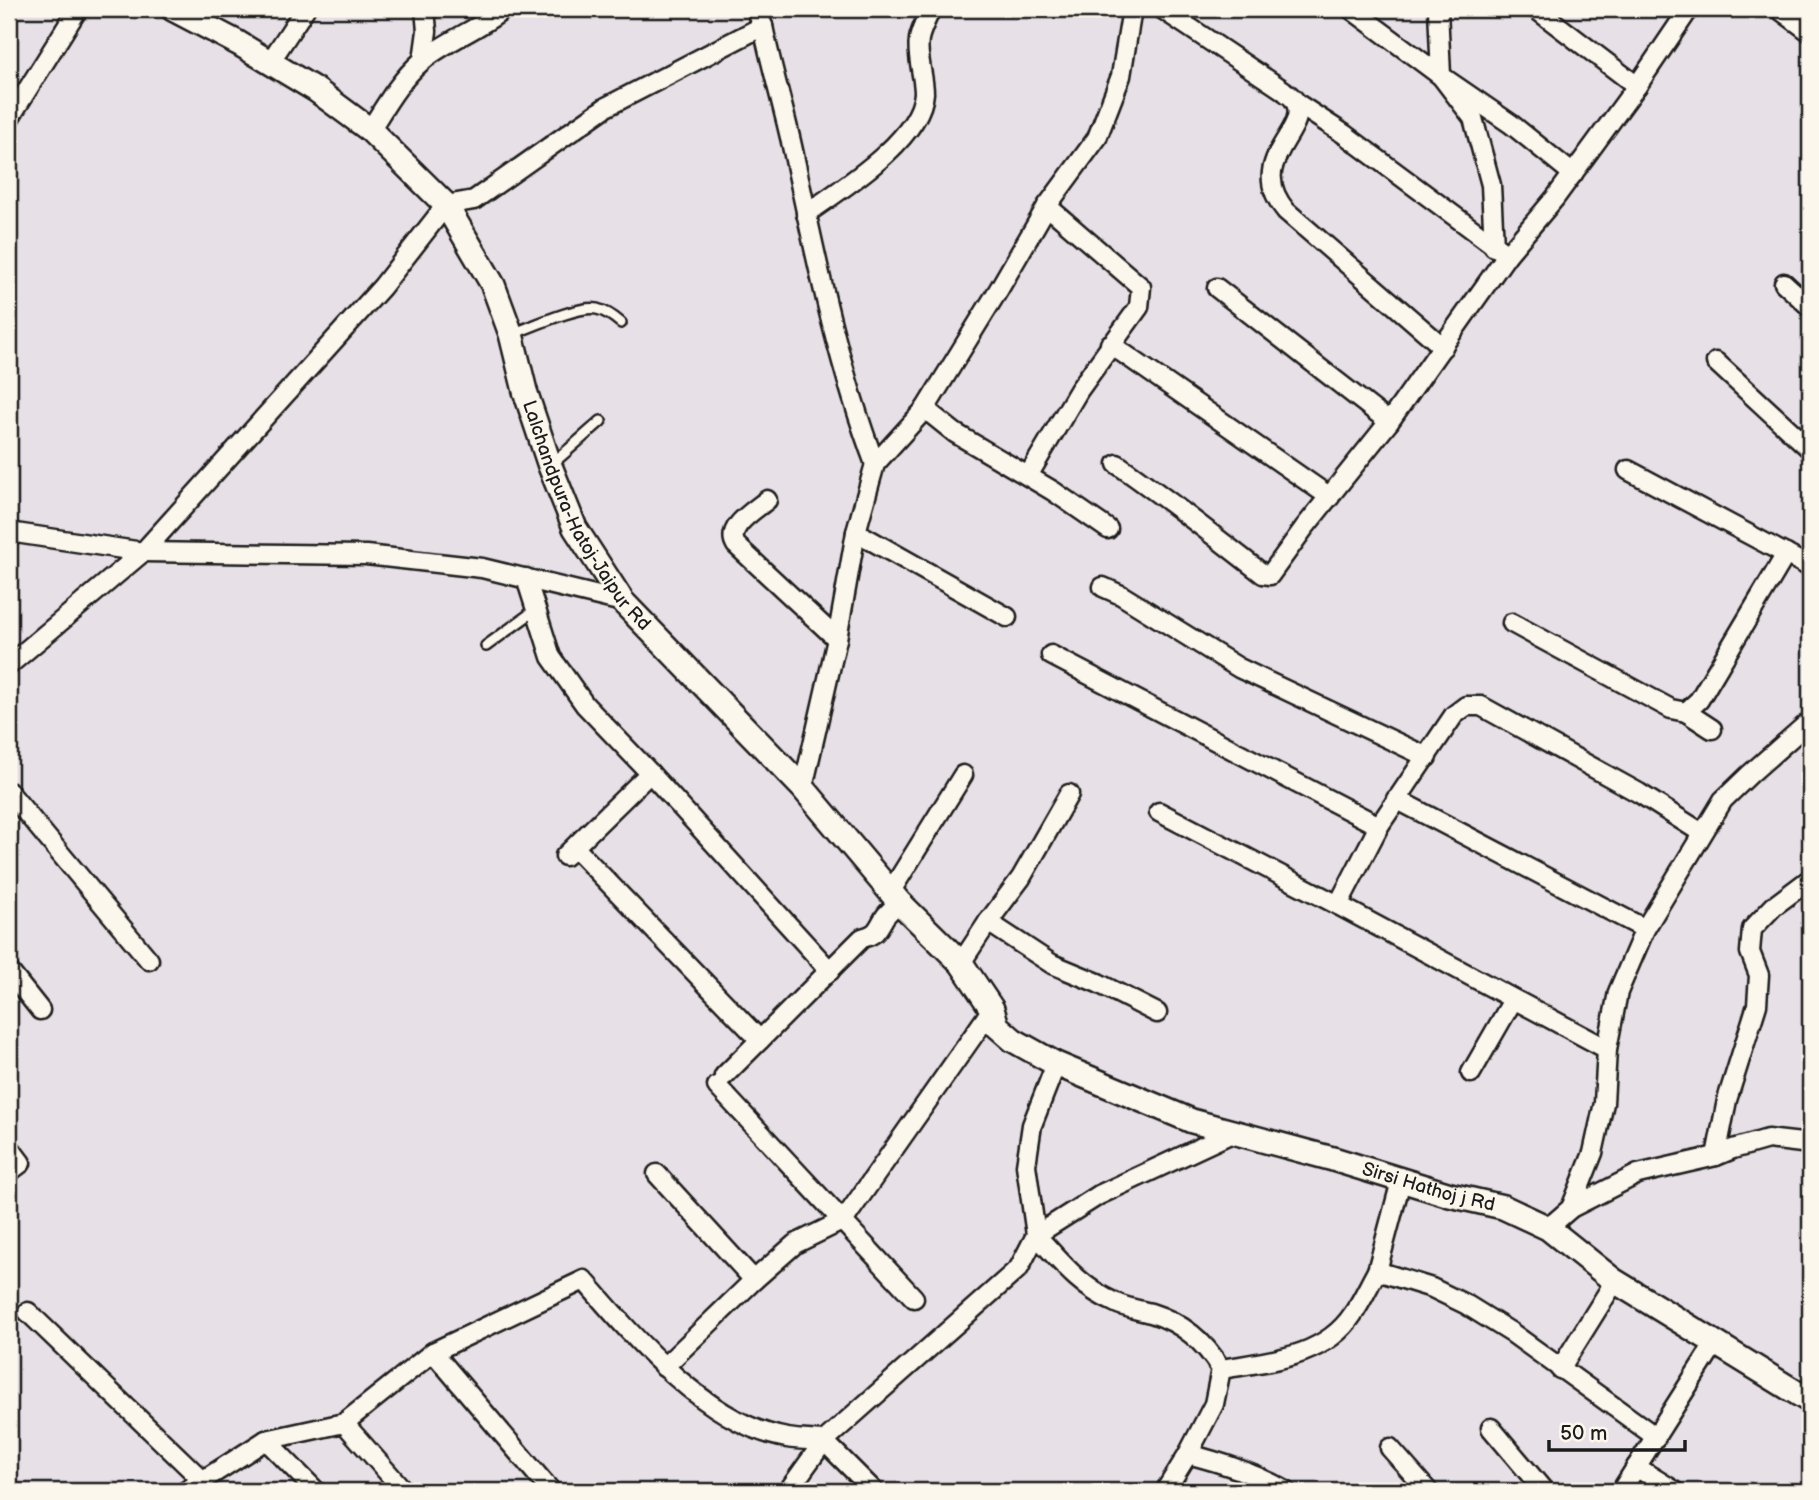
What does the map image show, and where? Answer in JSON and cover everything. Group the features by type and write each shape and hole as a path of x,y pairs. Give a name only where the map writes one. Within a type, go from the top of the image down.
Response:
{"street":[{"path":"9,119 78,9"},
{"name":"Lalchandpura-Hatoj-Jaipur Rd","path":"173,9 316,90 370,130 446,205 493,285 550,466 575,528 624,602 803,788 891,904 961,963 992,1009 997,1026 1013,1040"},
{"path":"270,62 304,9"},
{"path":"423,60 427,31 425,9"},
{"path":"370,130 398,85 423,60 504,9"},
{"path":"756,9 763,26 795,157 825,299 856,412 875,464"},
{"path":"806,214 865,170 899,140 915,120 924,94 919,40 931,9"},
{"path":"803,788 837,639 856,532 875,464 925,409 999,289 1046,206 1097,138 1121,76 1132,9"},
{"path":"1162,9 1345,134 1500,251"},
{"path":"1351,9 1511,124 1573,174"},
{"path":"1438,9 1441,76 1473,118 1491,185 1500,251"},
{"path":"1536,9 1637,86"},
{"path":"1117,464 1177,506 1205,531 1263,574 1270,575 1389,422 1443,347 1500,251 1573,174 1689,9"},
{"path":"1779,9 1810,32"},
{"path":"9,665 143,552 382,287 446,205 474,200 606,107 763,26"},
{"path":"1295,102 1297,115 1275,160 1270,180 1274,197 1286,211 1443,347"},
{"path":"1028,476 1079,390 1139,307 1141,287 1046,206"},
{"path":"1784,283 1810,307"},
{"path":"1217,288 1389,422"},
{"path":"1110,344 1330,497"},
{"path":"1716,362 1810,449"},
{"path":"925,409 955,433 1028,476 1108,529"},
{"path":"1628,470 1810,567"},
{"path":"767,500 737,526 732,532 732,539 837,639"},
{"path":"9,532 143,552 366,555 482,568 624,602"},
{"path":"856,532 1007,617"},
{"path":"1685,712 1699,700 1786,554"},
{"path":"526,578 534,611 551,657 585,705 830,971"},
{"path":"1103,587 1121,595 1239,668 1427,757"},
{"path":"1512,623 1671,709 1685,712 1712,729"},
{"path":"1051,655 1379,826"},
{"path":"1338,905 1396,799 1454,715 1466,706 1482,706 1639,793 1702,832"},
{"path":"1572,1208 1593,1153 1604,1103 1607,1049 1618,992 1645,929 1723,800 1810,721"},
{"path":"650,773 570,852 760,1040"},
{"path":"914,1298 844,1220 762,1138 720,1081 862,937 872,936 880,928 963,775"},
{"path":"9,792 149,960"},
{"path":"961,963 1021,878 1069,794"},
{"path":"1396,799 1645,929"},
{"path":"1159,811 1607,1049"},
{"path":"1716,1156 1727,1100 1757,1005 1759,975 1750,952 1752,929 1774,906 1810,879"},
{"path":"988,922 1052,964 1098,983 1157,1013"},
{"path":"9,971 40,1010"},
{"path":"1471,1073 1513,1000"},
{"path":"664,1367 795,1244 844,1220 992,1009"},
{"name":"Sirsi Hathoj j Rd","path":"1013,1040 1056,1064 1192,1121 1333,1158 1401,1181 1503,1207 1548,1228 1615,1281 1810,1401"},
{"path":"1056,1064 1032,1125 1026,1165 1036,1235 1081,1283 1115,1303 1156,1315 1187,1329 1209,1349 1221,1369 1214,1404 1165,1491"},
{"path":"788,1491 824,1441 1019,1268 1036,1235 1099,1195 1234,1132"},
{"path":"1548,1228 1572,1208 1638,1174 1716,1156 1768,1139 1810,1144"},
{"path":"9,1147 21,1163 9,1172"},
{"path":"657,1174 754,1280"},
{"path":"1221,1369 1288,1358 1324,1344 1352,1316 1377,1271 1401,1181"},
{"path":"1377,1271 1432,1288 1467,1305 1656,1437"},
{"path":"186,1491 266,1440 344,1423 433,1352 584,1280 637,1341 664,1367 716,1407 750,1426 786,1438 824,1441 874,1491"},
{"path":"1560,1368 1615,1281"},
{"path":"28,1312 202,1480"},
{"path":"1621,1491 1715,1343"},
{"path":"433,1352 551,1491"},
{"path":"344,1423 404,1491"},
{"path":"1491,1428 1544,1491"},
{"path":"266,1440 317,1491"},
{"path":"1390,1448 1429,1491"},
{"path":"1188,1454 1228,1464 1260,1476 1286,1491"},
{"path":"1636,1467 1675,1491"}],"lane":[{"path":"510,334 581,310 596,308 621,323"},
{"path":"550,466 601,421"},
{"path":"486,646 534,611"}]}
